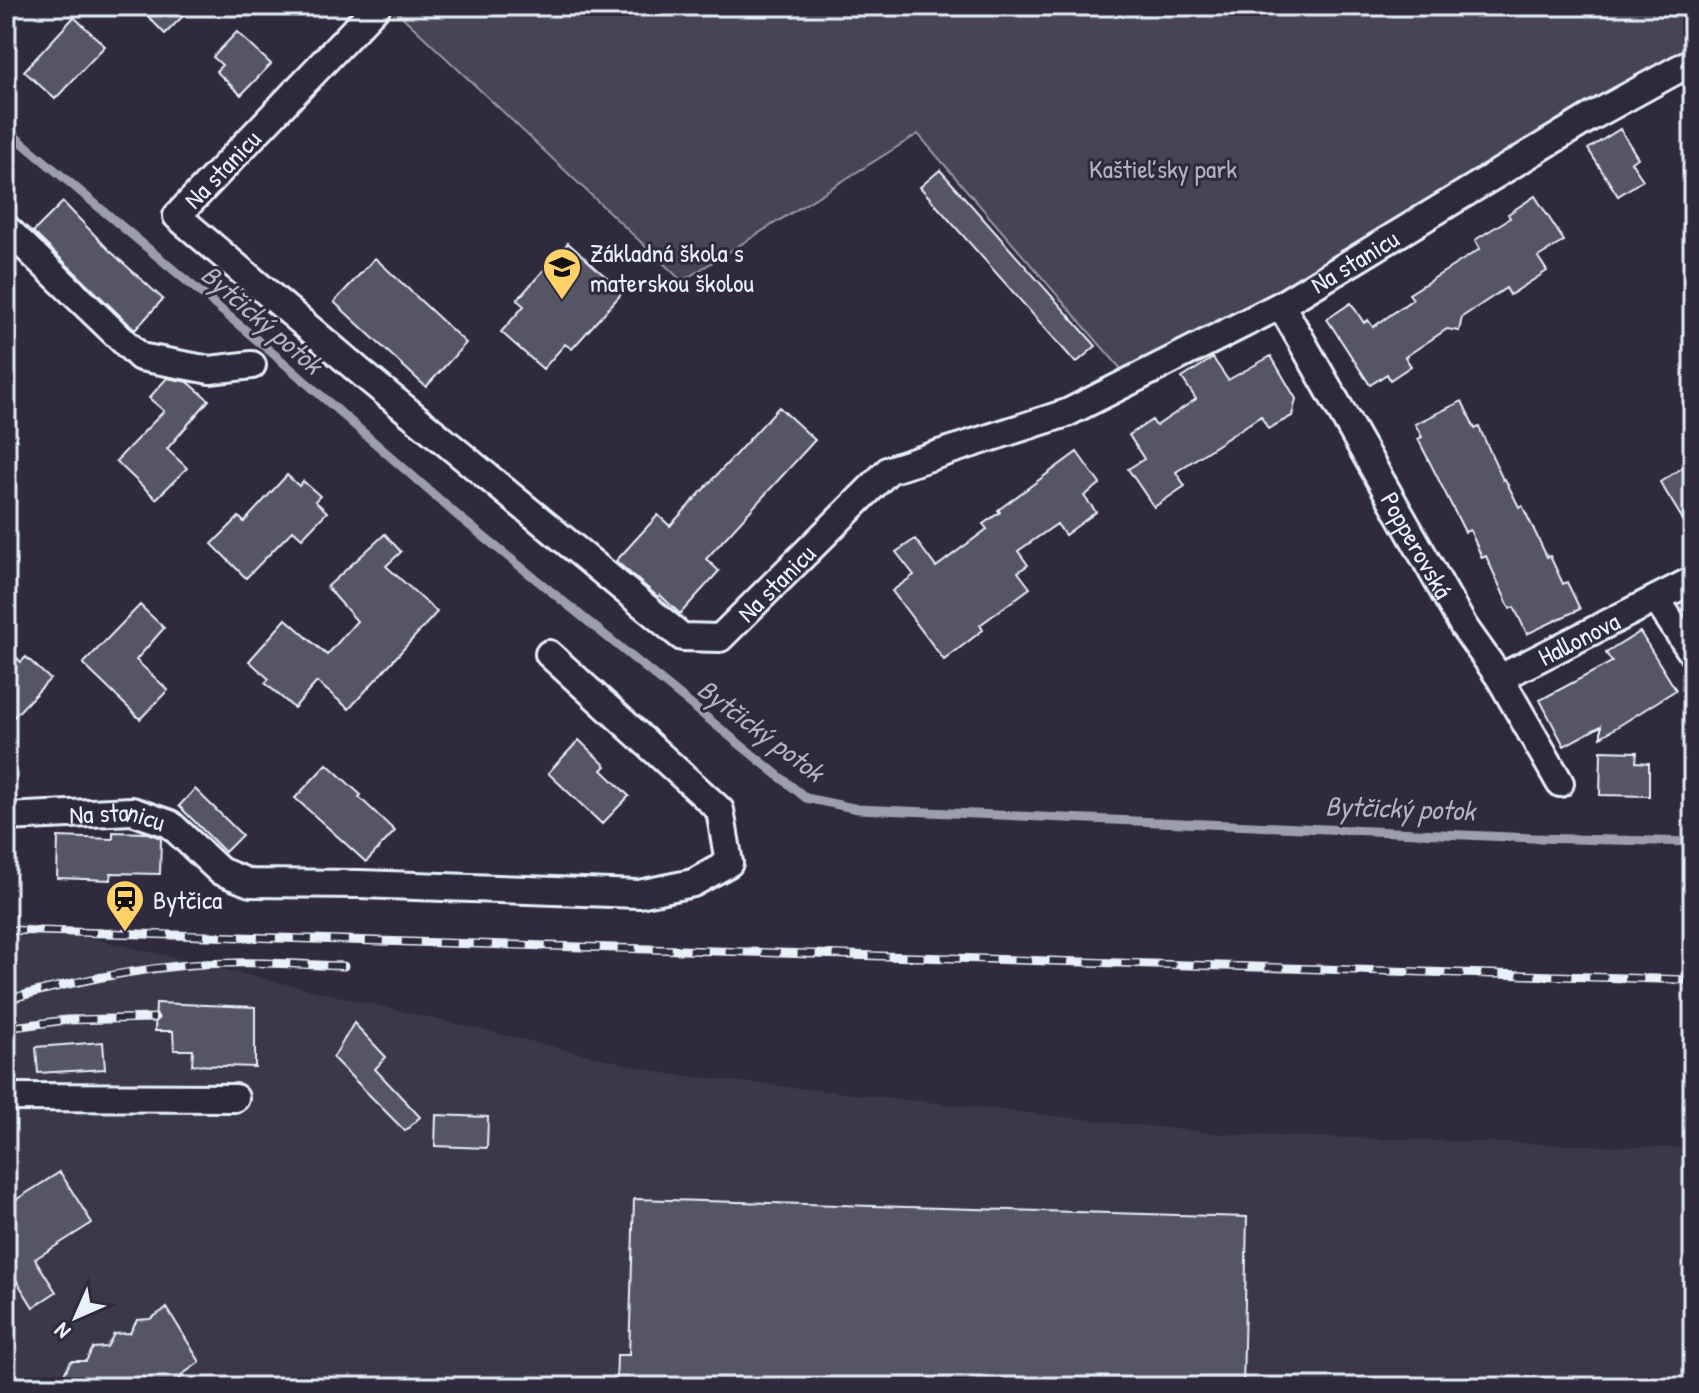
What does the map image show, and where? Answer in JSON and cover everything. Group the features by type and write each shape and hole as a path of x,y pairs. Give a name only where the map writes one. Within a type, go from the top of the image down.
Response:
{"street":[{"name":"Na stanicu","path":"377,6 177,216 682,637 720,638 889,470 1067,413 1281,305 1589,118 1693,61"},
{"path":"6,228 140,357 210,370 252,365"},
{"name":"Popperovská","path":"1281,305 1464,627 1500,678 1560,783"},
{"name":"Hallonova","path":"1500,678 1693,580"},
{"path":"1656,599 1693,654"},
{"name":"Na stanicu","path":"6,817 132,811 170,824 220,871 250,883 639,894 693,883 729,863 720,810 549,654"},
{"path":"6,1097 235,1098"}],"shaded area":[{"path":"6,923 27,923 670,1074 1222,1134 1683,1148 1681,1387 6,1387"}],"green space":[{"name":"Kaštieľsky park","path":"391,6 1693,6 1693,46 1581,108 1275,294 1121,369 918,134 682,281"}],"building":[{"path":"138,6 193,6 165,34"},
{"path":"74,17 105,46 55,99 24,71"},
{"path":"237,32 271,64 241,95 216,71 222,65 213,57"},
{"path":"1620,129 1638,158 1631,162 1643,180 1618,196 1588,149"},
{"path":"940,170 1096,346 1076,363 920,187"},
{"path":"1535,196 1564,241 1538,257 1547,271 1510,295 1506,288 1462,317 1459,331 1447,329 1405,357 1411,366 1390,380 1387,374 1370,385 1327,319 1351,303 1364,323 1368,320 1373,327 1413,299 1409,294 1480,249 1475,240 1510,218 1508,214"},
{"path":"63,202 109,250 163,299 135,330 33,232"},
{"path":"568,243 623,292 572,349 565,344 543,369 501,332 524,306 517,300"},
{"path":"375,258 466,343 426,387 334,302"},
{"path":"1271,356 1296,399 1292,416 1268,429 1261,416 1176,472 1185,486 1154,507 1128,469 1144,459 1129,435 1152,420 1156,426 1196,399 1182,378 1213,358 1228,380"},
{"path":"167,378 188,382 209,400 167,449 187,468 156,499 116,461 164,411 149,398"},
{"path":"1462,401 1475,429 1479,427 1503,480 1519,507 1522,505 1547,557 1550,556 1563,584 1567,582 1580,609 1527,634 1514,607 1510,609 1486,556 1482,558 1470,530 1465,532 1418,439 1422,437 1415,424"},
{"path":"779,407 815,440 706,559 719,571 680,614 616,561 658,515 670,526"},
{"path":"1077,452 1100,484 1084,496 1096,512 1065,535 1057,524 1018,551 1028,565 1018,572 1030,588 980,625 983,630 944,660 892,591 914,575 896,552 915,539 936,567 987,529 983,524 1000,512 998,510"},
{"path":"1693,461 1693,536 1660,482"},
{"path":"287,475 299,486 303,481 320,496 315,501 327,512 302,538 293,530 246,578 212,544 239,517 244,522"},
{"path":"385,534 401,552 386,566 437,612 349,709 317,682 294,708 265,683 269,679 249,661 286,619 327,655 357,621 327,587"},
{"path":"140,605 164,628 136,660 168,690 140,719 83,664"},
{"path":"1640,632 1676,690 1601,737 1601,726 1564,746 1540,700 1612,662 1606,653"},
{"path":"6,647 21,662 26,657 50,679 6,725"},
{"path":"579,740 606,766 602,770 629,796 602,824 548,773"},
{"path":"1601,751 1637,752 1636,762 1649,763 1649,796 1600,795"},
{"path":"327,764 395,831 366,862 295,798"},
{"path":"195,789 242,835 225,852 179,806"},
{"path":"113,832 147,833 161,838 160,874 111,873 111,880 57,878 58,837 113,839"},
{"path":"156,1003 255,1007 255,1067 192,1065 193,1050 174,1050 173,1031 155,1031"},
{"path":"354,1023 386,1057 375,1069 420,1117 405,1131 333,1058"},
{"path":"103,1042 105,1069 38,1073 36,1047"},
{"path":"436,1115 488,1117 487,1148 435,1146"},
{"path":"60,1172 92,1223 35,1259 56,1292 33,1307 6,1264 6,1206"},
{"path":"634,1199 1247,1217 1243,1387 616,1387 617,1355 629,1355"},
{"path":"167,1308 200,1362 183,1374 177,1384 161,1387 57,1387 71,1361 86,1361 93,1348 107,1347 114,1334 130,1333 137,1320 150,1319"}],"waterway":[{"name":"Bytčický potok","path":"6,129 276,356 458,516 806,798 858,809 1693,842"}],"railway":[{"path":"6,930 1693,980"},
{"path":"6,1000 90,979 175,966 246,963 344,966"},
{"path":"6,1028 66,1020 155,1018"}],"place":[{"name":"Základná škola s materskou školou","path":"562,301"},
{"name":"Bytčica","path":"125,933"}]}
